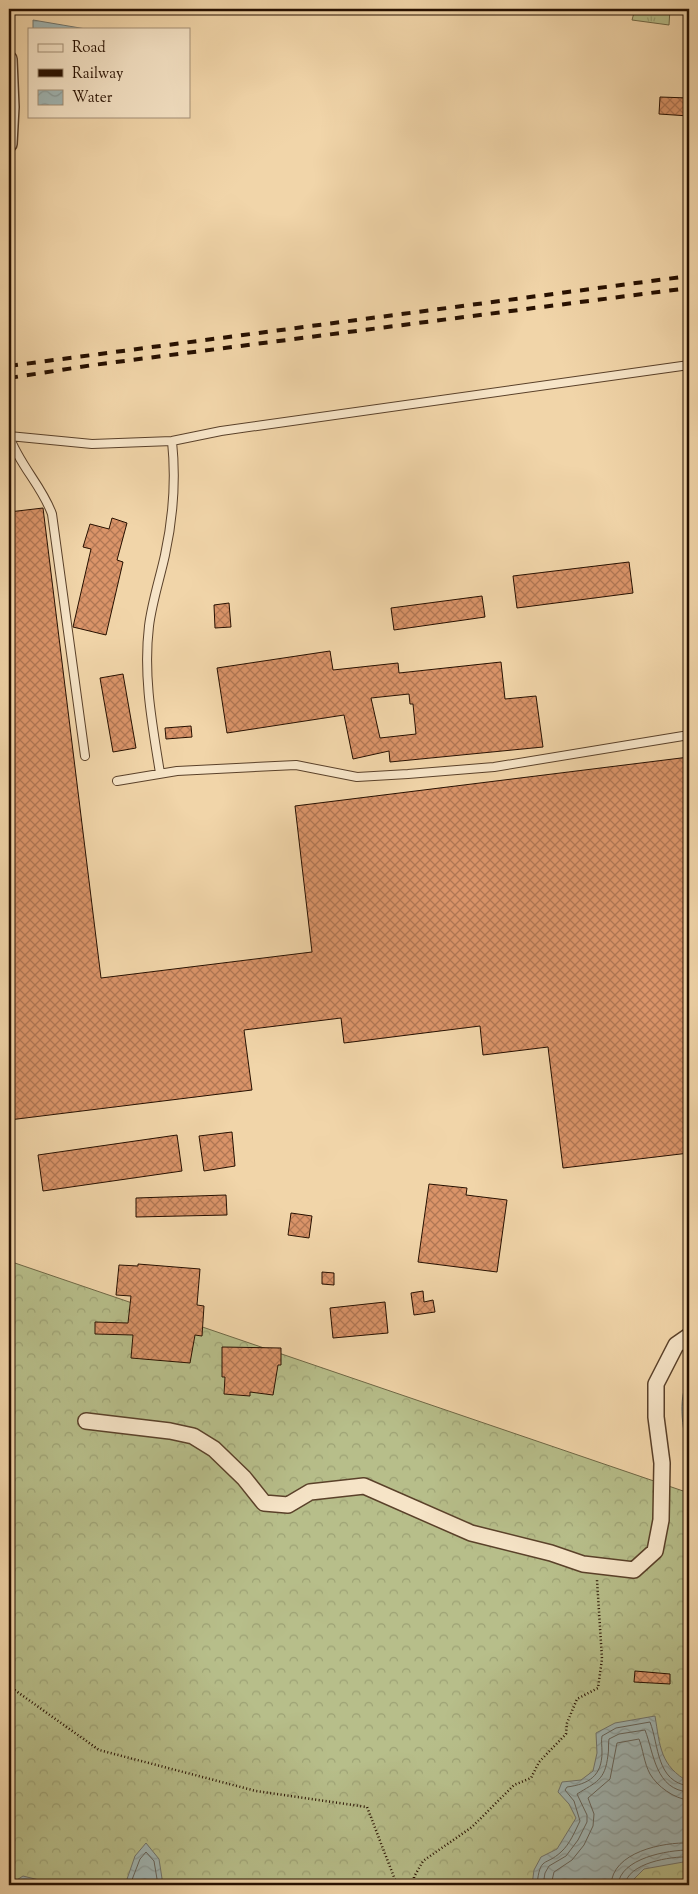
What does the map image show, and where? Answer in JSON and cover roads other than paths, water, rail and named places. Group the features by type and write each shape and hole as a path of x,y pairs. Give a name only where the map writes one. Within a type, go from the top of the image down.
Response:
{"street":[{"path":"9,59 11,107 9,144"},
{"path":"86,1421 170,1431 193,1436 214,1449 244,1478 264,1503 288,1505 310,1492 364,1486 471,1533 551,1553 583,1564 634,1570 654,1552 661,1520 662,1463 656,1417 656,1384 676,1345 689,1336"}],"lane":[{"path":"85,756 52,514 42,494 16,456 9,436 92,444 172,441 221,431 689,365"},
{"path":"160,773 148,699 146,656 149,624 171,521 174,466 172,441"},
{"path":"117,781 160,773 296,765 357,777 408,774 494,767 689,735"}],"water":[{"path":"33,20 80,28 33,28"},
{"path":"689,1377 689,1458 683,1428 682,1407 685,1386"},
{"path":"655,1716 660,1746 667,1762 679,1776 689,1782 689,1861 644,1869 628,1885 532,1885 534,1870 541,1857 557,1849 576,1818 569,1804 558,1792 562,1782 581,1780 593,1771 597,1753 596,1733 615,1723"},
{"path":"146,1843 159,1859 163,1885 125,1885 135,1856"},
{"path":"23,1876 39,1880 42,1885 9,1885"}],"railway":[{"path":"9,366 689,276"},
{"path":"9,378 93,365 689,288"}]}
